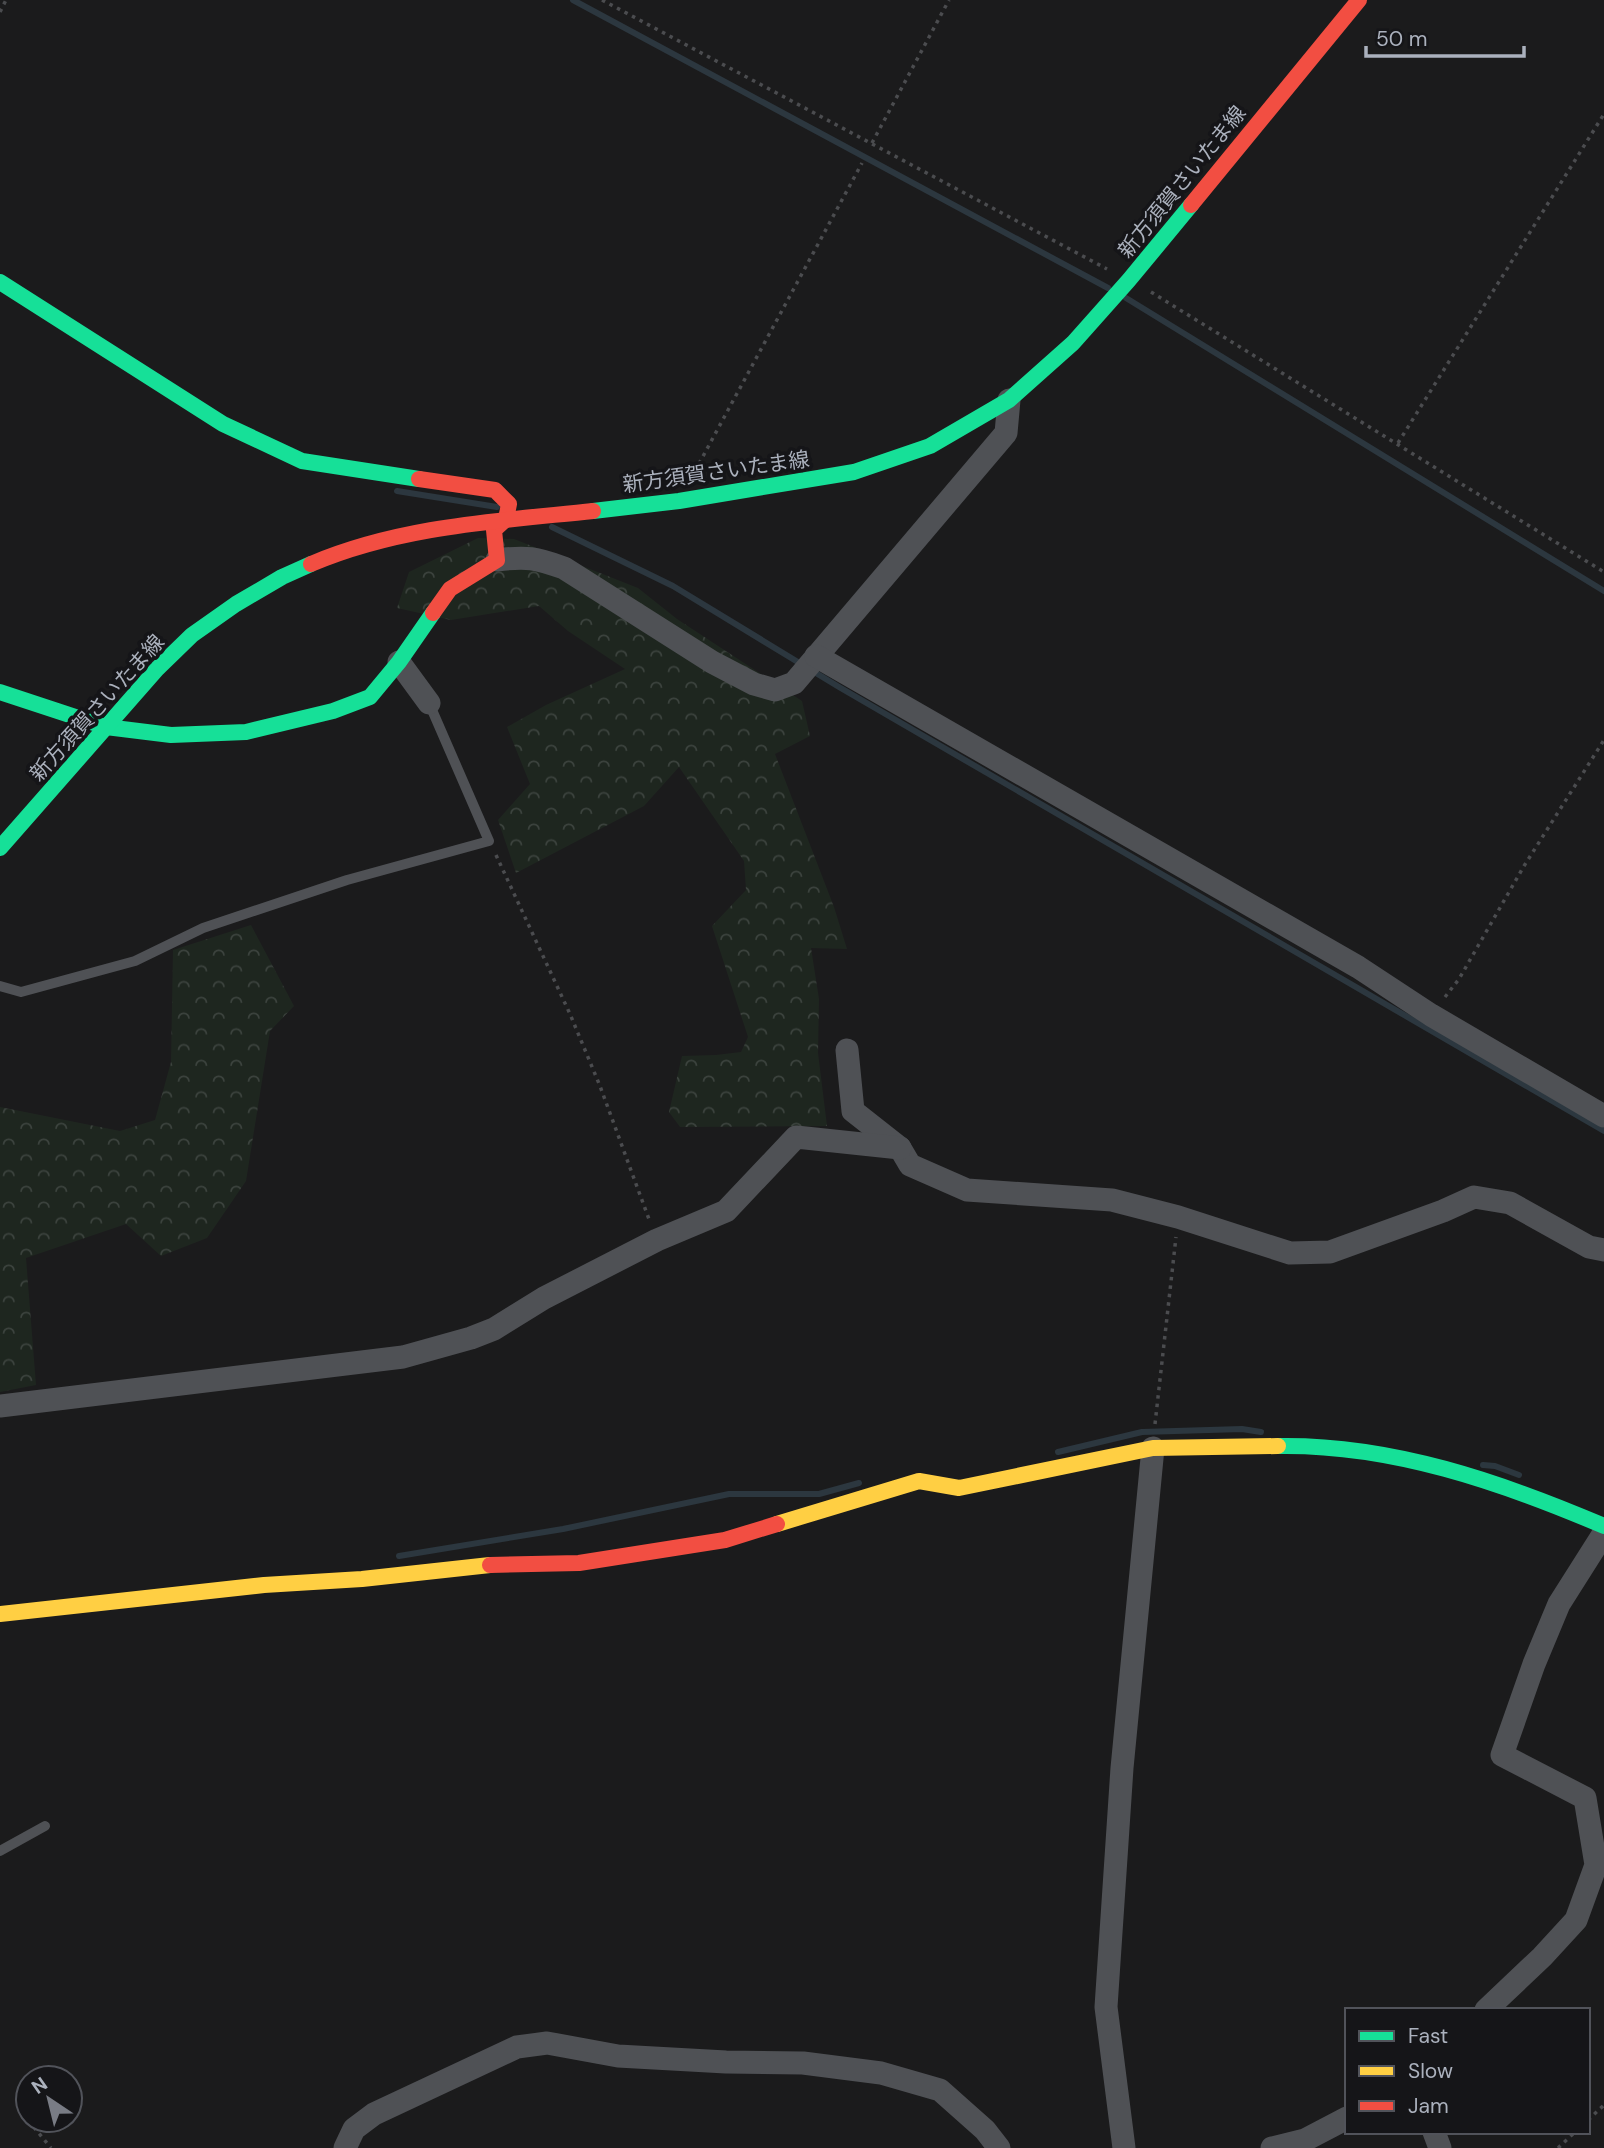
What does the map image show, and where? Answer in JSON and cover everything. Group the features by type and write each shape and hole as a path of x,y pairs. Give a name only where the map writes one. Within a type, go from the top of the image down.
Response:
{"street":[{"name":"新方須賀さいたま線","path":"0,848 157,669 192,635 236,604 282,577 328,557 389,538 506,519 679,501 855,472 930,446 971,424 1009,400 1073,343 1129,280 1359,0"},
{"path":"0,282 223,424 302,461 495,490 509,504 506,519 494,530 497,560"},
{"path":"0,692 106,727 171,735 246,733 333,711 370,697 399,662 450,589 497,560 522,557 538,558 565,568 712,662 754,684 775,690 794,683 1006,433 1009,400"},
{"path":"816,656 1358,967 1431,1015 1604,1116"},
{"path":"399,662 429,704"},
{"path":"847,1051 853,1111 900,1148 910,1165 967,1190 1112,1200 1178,1217 1290,1253 1330,1252 1474,1197 1510,1203 1589,1247 1604,1250"},
{"path":"0,1406 403,1357 471,1338 494,1329 544,1298 657,1240 726,1211 796,1137 900,1148"},
{"path":"0,1614 264,1585 362,1580 487,1565 579,1563 725,1539 919,1481 959,1488 1153,1448 1287,1446 1367,1452 1452,1470 1531,1495 1604,1526"},
{"path":"1124,2148 1106,2007 1122,1768 1153,1448"},
{"path":"1488,2008 1576,1920 1596,1865 1585,1798 1502,1755 1534,1664 1559,1604 1604,1533"},
{"path":"345,2148 354,2129 374,2114 517,2047 547,2043 618,2056 726,2063 803,2063 881,2073 940,2090 985,2130 999,2148"},
{"path":"1272,2148 1305,2140 1345,2119"}],"lane":[{"path":"0,986 21,992 135,961 203,928 347,880 489,841 429,704"},
{"path":"0,1851 45,1826"}],"path":[{"path":"0,12 6,0"},
{"path":"602,0 1129,280 1604,572"},
{"path":"872,143 949,0"},
{"path":"1398,443 1604,114"},
{"path":"679,501 862,163"},
{"path":"1431,1015 1459,979 1524,866 1604,740"},
{"path":"489,841 570,1014 600,1086 657,1240"},
{"path":"1153,1448 1178,1217"},
{"path":"1590,2118 1604,2105"},
{"path":"39,2134 51,2148"},
{"path":"1558,2148 1573,2134"}],"green space":[{"path":"478,538 514,539 638,588 677,619 802,701 810,736 775,754 834,907 847,949 811,948 819,999 818,1053 827,1126 680,1127 669,1112 682,1056 741,1052 748,1037 712,926 746,890 744,861 679,767 644,806 516,873 498,820 530,784 507,727 546,705 625,669 568,631 539,606 451,620 397,608 409,572"},
{"path":"251,925 294,1006 270,1031 246,1181 207,1238 161,1256 126,1224 26,1258 36,1385 0,1392 0,1107 120,1131 155,1120 171,1062 173,950"}],"waterway":[{"path":"573,0 1108,288"},
{"path":"1126,298 1604,591"},
{"path":"397,491 497,507"},
{"path":"552,527 673,586 839,687 1604,1131"},
{"path":"1058,1452 1142,1432 1242,1429 1261,1432"},
{"path":"1483,1465 1495,1466 1519,1475"},
{"path":"399,1556 563,1529 729,1494 819,1494 859,1483"}],"traffic: fast":[{"path":"593,511 679,501 854,472 930,446 1009,400 1073,343 1191,205"},
{"path":"0,282 223,424 302,461 419,479"},
{"path":"0,848 157,669 192,635 236,604 282,577 311,564"},
{"path":"0,692 106,727 171,735 246,732 333,711 370,697 399,662 433,613"},
{"path":"1278,1446 1362,1451 1445,1469 1526,1495 1604,1526"}],"traffic: slow":[{"path":"777,1524 919,1481 959,1488 1153,1448 1278,1446"},
{"path":"0,1614 264,1585 362,1579 490,1565"}],"traffic: jam":[{"path":"1191,205 1359,0"},
{"path":"419,479 495,490 509,504 506,519 494,530 497,560 450,589 433,613"},
{"path":"311,564 345,551 414,533 485,522 593,511"},
{"path":"490,1565 579,1563 725,1540 777,1524"}]}
